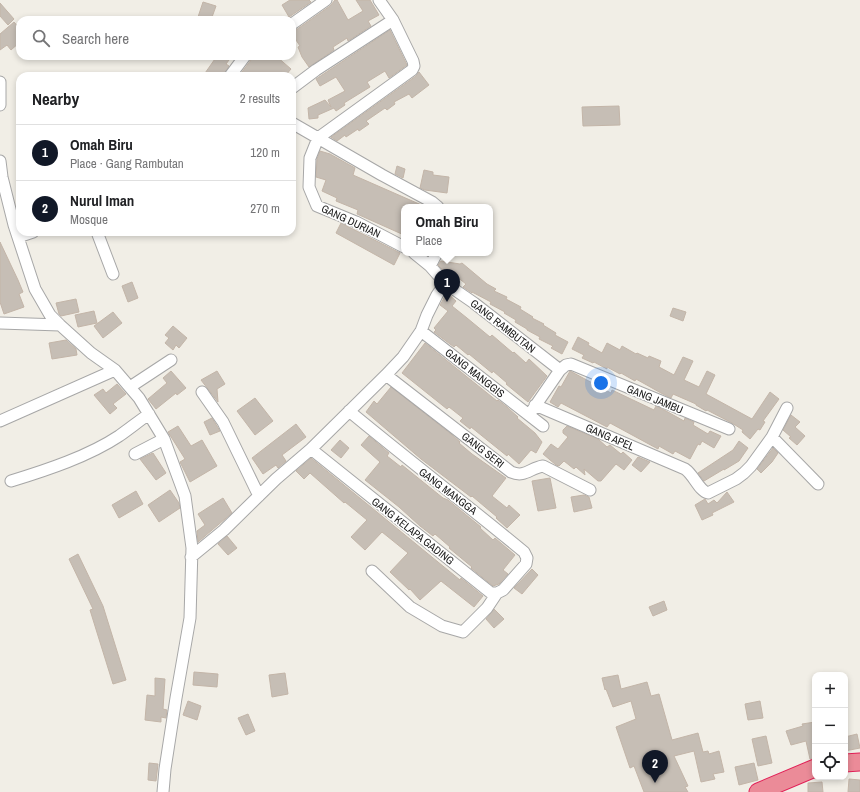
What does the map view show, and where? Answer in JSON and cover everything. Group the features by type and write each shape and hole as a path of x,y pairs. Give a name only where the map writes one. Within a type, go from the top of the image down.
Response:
{"highway":[{"path":"848,763 860,762"},
{"path":"758,792 812,769"}],"street":[{"path":"296,21 326,0"},
{"path":"318,138 413,68 413,61 393,20 379,0"},
{"path":"296,85 316,70 393,20"},
{"path":"233,72 242,60"},
{"path":"0,82 0,105"},
{"path":"296,125 434,204"},
{"name":"GANG DURIAN","path":"318,138 310,158 309,187 317,206 356,222 401,245"},
{"path":"0,161 2,177 16,230"},
{"path":"21,236 18,237 35,289 50,315 91,352 115,370 139,398 164,439 185,496 192,548 190,618 176,698 163,792"},
{"path":"99,236 113,274"},
{"path":"191,557 224,530 310,449 403,357 421,331 430,309 445,283 430,266 418,256"},
{"path":"430,266 435,256"},
{"name":"GANG RAMBUTAN","path":"445,283 474,303 560,370"},
{"path":"0,323 60,325"},
{"name":"GANG MANGGIS","path":"421,331 543,426"},
{"path":"130,387 172,360"},
{"name":"GANG JAMBU","path":"560,370 566,365 571,364 729,429"},
{"path":"0,422 115,370"},
{"path":"529,415 560,370"},
{"name":"GANG SERI","path":"386,375 511,472 517,475 543,466 590,490"},
{"path":"202,392 223,422 259,496"},
{"name":"GANG APEL","path":"535,405 685,469 702,490 708,493 744,473 772,437"},
{"path":"786,408 772,437 818,484"},
{"name":"GANG MANGGA","path":"350,411 407,459 490,523 524,552 527,558 526,564 503,590 497,593"},
{"path":"11,481 48,470 98,448 149,414"},
{"path":"136,454 164,439"},
{"name":"GANG KELAPA GADING","path":"310,449 491,593 497,593"},
{"path":"372,571 410,607 442,626 463,632 487,608 497,593"}],"building":[{"path":"290,0 309,0 311,2 290,16 288,16 282,5"},
{"path":"335,0 337,0 348,20 363,11 356,0 370,0 379,15 368,21 371,26 348,41 347,38 333,47 334,50 309,67 302,57 298,47 300,46 296,40 296,30 330,6"},
{"path":"203,2 216,6 212,16 198,16"},
{"path":"0,3 14,19 8,25 0,16"},
{"path":"14,22 16,24 16,46 11,50 7,45 0,50 0,34"},
{"path":"390,30 407,65 389,78 385,71 367,82 370,87 344,103 345,105 336,111 334,108 318,115 318,118 309,119 308,108 325,100 331,107 328,100 345,91 336,77 320,86 316,79"},
{"path":"214,60 229,60 226,64 229,66 225,72 206,72"},
{"path":"251,60 281,60 291,69 288,72 242,72"},
{"path":"419,72 429,85 412,98 409,94 394,102 395,104 387,110 385,108 366,121 369,124 359,131 358,129 346,137 345,135 337,141 331,137 416,76"},
{"path":"619,106 620,125 583,126 582,107"},
{"path":"320,151 330,154 355,168 353,175 419,204 401,204 401,234 357,214 358,210 336,201 337,198 322,191 326,180 316,177 317,159"},
{"path":"397,166 405,169 403,178 395,174"},
{"path":"424,170 433,172 433,175 449,177 447,193 420,188"},
{"path":"341,223 400,253 394,265 336,233"},
{"path":"0,242 23,292 19,294 24,307 4,314 0,302"},
{"path":"441,261 462,263 487,284 496,289 494,291 507,297 506,299 521,307 520,309 533,317 532,318 544,324 543,325 556,333 555,335 568,342 562,354 551,348 553,346 539,339 540,337 515,322 516,320 504,313 505,312 490,304 491,302 463,287 466,284 452,273 444,271 438,265"},
{"path":"132,282 138,298 128,302 122,286"},
{"path":"447,293 456,301 452,306 490,337 492,335 526,363 529,359 547,376 528,402 493,371 492,373 469,354 468,355 456,345 454,347 434,332 436,330 434,328 448,311 440,305"},
{"path":"76,299 79,312 61,316 59,314 56,303"},
{"path":"673,308 686,312 683,321 670,316"},
{"path":"94,311 97,323 78,327 75,315"},
{"path":"113,312 122,323 103,338 94,326"},
{"path":"173,326 187,338 179,348 176,345 173,350 165,343 169,338 165,335"},
{"path":"578,337 602,353 607,343 620,350 622,346 636,354 637,353 648,358 649,356 661,361 659,367 674,375 683,357 693,361 684,380 699,387 707,371 715,375 706,394 752,419 770,392 779,399 763,421 765,422 760,430 758,429 750,439 742,432 743,430 707,410 706,411 696,404 673,394 671,398 636,379 635,381 621,373 620,374 607,367 607,369 582,358 584,355 572,349"},
{"path":"66,340 76,349 77,355 52,359 49,343"},
{"path":"425,343 497,401 498,400 507,407 518,417 517,418 535,433 542,442 536,453 531,450 519,464 508,454 507,456 471,427 470,429 460,421 463,418 449,407 447,409 402,373"},
{"path":"171,371 186,388 177,395 176,393 156,409 148,399 167,383 163,378"},
{"path":"217,371 225,384 217,389 218,402 201,380"},
{"path":"570,371 611,393 612,390 654,410 656,406 684,421 685,418 694,422 693,425 708,434 710,431 721,436 714,448 702,441 700,445 698,444 690,459 675,451 673,454 659,446 658,449 610,423 607,427 561,403 558,407 550,402"},
{"path":"117,384 126,394 113,404 117,408 110,414 94,395 103,389 106,393"},
{"path":"391,387 451,434 472,454 506,478 492,496 507,508 509,505 520,515 507,528 496,518 497,517 472,496 471,497 421,459 366,412 374,401 377,404"},
{"path":"255,398 273,421 255,435 237,411"},
{"path":"791,415 800,422 795,427 805,436 797,445 783,430"},
{"path":"212,418 220,431 210,435 204,422"},
{"path":"296,424 306,437 282,455 286,461 278,468 276,465 263,474 252,458"},
{"path":"178,426 191,446 202,440 217,466 190,482 180,462 185,459 168,432"},
{"path":"567,426 598,439 607,447 610,445 621,454 623,452 632,460 624,470 616,464 601,481 598,481 584,469 585,475 576,467 574,469 564,461 559,466 556,465 543,454 551,444 558,449 568,437 563,433 563,430"},
{"path":"369,436 389,453 387,456 401,467 402,465 443,498 448,500 481,527 480,528 493,540 495,538 515,555 503,570 508,574 499,584 493,586 471,568 472,567 435,534 433,536 420,526 365,480 380,462 361,445"},
{"path":"340,440 349,448 341,458 331,450"},
{"path":"739,441 748,448 739,461 704,481 698,473 733,450"},
{"path":"773,448 778,453 772,462 761,473 757,469"},
{"path":"153,453 166,473 156,480 140,459"},
{"path":"638,457 650,462 641,472 632,465"},
{"path":"311,458 460,580 461,578 483,596 474,607 441,581 420,600 410,589 409,590 390,572 408,553 382,532 365,550 351,537 367,520 345,502 344,503 310,473 304,479 296,471"},
{"path":"550,478 556,508 538,511 532,481"},
{"path":"170,490 179,503 180,508 159,522 148,505"},
{"path":"136,491 143,504 119,518 112,505"},
{"path":"727,492 734,502 702,520 695,505 705,499 708,504 714,500 717,503"},
{"path":"584,495 589,497 592,508 574,512 571,497"},
{"path":"223,498 232,513 198,542 197,531 205,525 198,514"},
{"path":"227,536 237,548 228,555 218,544"},
{"path":"78,554 103,606 126,680 113,684 90,610 93,609 69,559"},
{"path":"532,569 538,575 522,594 514,588"},
{"path":"664,601 667,610 653,616 649,607"},
{"path":"494,609 504,619 494,628 486,619"},
{"path":"194,672 218,674 217,687 193,685"},
{"path":"285,673 288,694 272,697 269,675"},
{"path":"618,675 621,689 647,682 651,696 659,694 672,740 698,733 703,752 708,751 709,754 719,751 724,772 713,774 715,779 701,782 694,751 674,756 688,786 685,787 688,792 644,792 634,766 630,768 616,727 636,719 631,701 613,707 606,689 605,690 602,678"},
{"path":"155,678 165,679 163,709 167,710 166,718 161,717 161,722 145,720 147,695 155,696"},
{"path":"188,701 201,706 197,720 183,715"},
{"path":"760,701 763,718 748,720 745,704"},
{"path":"248,714 255,731 246,735 238,718"},
{"path":"812,722 812,759 810,759 806,741 791,745 786,731 803,726 802,724"},
{"path":"857,734 860,748 848,750 848,736"},
{"path":"766,736 772,763 758,766 752,739"},
{"path":"149,763 158,764 156,781 148,780"},
{"path":"754,763 758,780 739,785 735,767"},
{"path":"849,779 860,780 860,792 848,792"},
{"path":"822,782 823,792 808,792 808,783"}],"place":[{"name":"Omah Biru","path":"447,302"},
{"name":"Nurul Iman","path":"655,783"}]}
